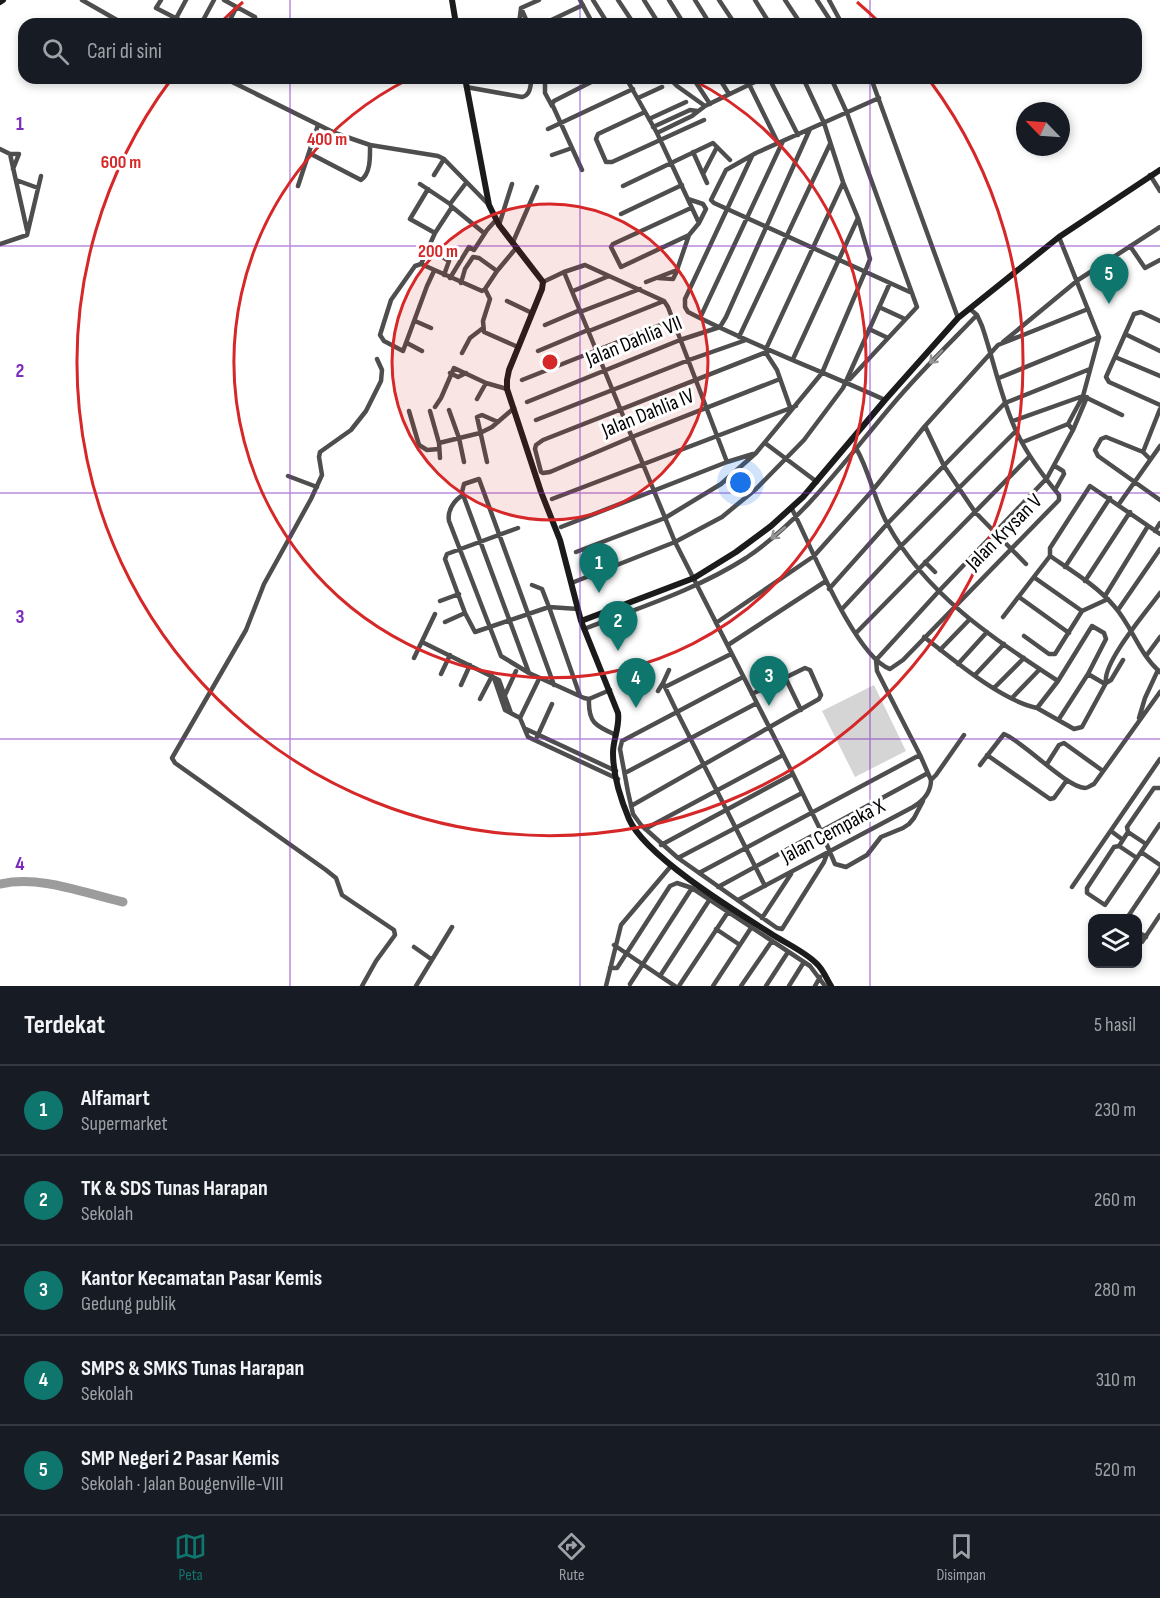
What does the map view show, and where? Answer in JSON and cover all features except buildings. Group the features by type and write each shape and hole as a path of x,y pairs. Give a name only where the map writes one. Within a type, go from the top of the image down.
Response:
{"street":[{"path":"82,0 114,18"},
{"path":"161,0 156,8 171,18"},
{"path":"177,18 186,0"},
{"path":"204,18 214,0"},
{"path":"224,0 255,18"},
{"path":"452,0 455,18"},
{"path":"521,8 539,0"},
{"path":"593,0 604,18"},
{"path":"618,0 630,18"},
{"path":"644,0 655,18"},
{"path":"669,0 680,18"},
{"path":"695,0 706,18"},
{"path":"719,0 731,18"},
{"path":"754,0 766,18"},
{"path":"785,0 797,18"},
{"path":"817,0 829,18"},
{"path":"829,0 839,18"},
{"path":"554,18 581,3 589,18"},
{"path":"231,18 236,8"},
{"path":"520,18 521,8"},
{"path":"521,8 525,18"},
{"path":"235,84 334,133 370,145 430,154 444,159 489,205"},
{"path":"466,84 489,205 498,222 545,281"},
{"path":"466,87 522,97 528,94 531,84"},
{"path":"546,84 545,93 582,170"},
{"path":"552,106 554,101 587,84"},
{"path":"630,84 657,133 699,223"},
{"path":"675,84 707,105"},
{"path":"696,84 707,105"},
{"path":"723,84 729,94"},
{"path":"657,133 750,84 780,142"},
{"path":"772,84 798,135"},
{"path":"576,552 665,518 721,484 756,453 822,373 870,259 824,123 805,84"},
{"path":"574,582 675,543 722,517 739,504 786,459 827,411 846,383 917,307 847,113 834,84"},
{"path":"873,84 958,318"},
{"path":"638,98 663,87"},
{"path":"548,129 633,89"},
{"path":"879,98 780,142 723,172 712,197 714,203 912,293"},
{"path":"649,119 686,102"},
{"path":"653,127 690,110 697,111"},
{"path":"645,112 598,134 596,139 606,162 612,162 704,120"},
{"path":"675,116 679,123"},
{"path":"298,186 318,125"},
{"path":"720,327 810,129"},
{"path":"700,318 748,218 780,142"},
{"path":"623,186 713,143 730,159"},
{"path":"739,337 830,143"},
{"path":"309,153 361,180 366,176 370,160 370,145"},
{"path":"552,156 572,147"},
{"path":"703,174 717,147"},
{"path":"0,150 10,154 19,154 13,169"},
{"path":"693,152 707,183"},
{"path":"10,154 27,232"},
{"path":"752,156 685,300 685,307 688,312 767,351 793,359 895,402"},
{"path":"434,175 444,159"},
{"path":"581,621 694,578 736,552 792,509 958,318 1002,280 1059,237 1160,170"},
{"path":"1150,175 1160,191"},
{"path":"0,244 25,236 41,176"},
{"path":"16,180 38,188"},
{"path":"621,410 767,351 843,182"},
{"path":"421,264 435,233 466,183"},
{"path":"420,184 451,205 484,233"},
{"path":"450,278 469,248 474,250 484,233 498,222 512,184"},
{"path":"621,214 682,185"},
{"path":"434,271 403,351 382,339 381,332 386,312 397,291 415,266 421,264 480,291 485,289 515,245 537,187"},
{"path":"428,189 410,219 435,233"},
{"path":"646,282 656,278 673,279 689,235 699,223 706,207 688,199"},
{"path":"689,235 621,267 611,247 613,244 691,208"},
{"path":"793,359 858,218"},
{"path":"716,623 814,556 998,345 1078,280 1160,227"},
{"path":"876,660 1047,478 1073,430 1085,396 1099,337 1059,237"},
{"path":"1130,246 1145,268 1160,260"},
{"path":"445,249 442,256 457,264"},
{"path":"461,283 465,269 473,257 479,258 497,271"},
{"path":"444,275 449,261"},
{"path":"727,462 664,300 585,265 545,281 509,370 507,389 541,492 560,540 581,621 618,712 619,721 613,752 630,821 642,838 671,866 742,918 815,965 831,986"},
{"path":"564,272 675,543 822,831 828,853 837,866 843,868 867,855 881,837 909,824 930,787 931,780 877,671 876,660 863,647 829,589 792,509"},
{"path":"573,291 610,276"},
{"path":"846,383 890,283"},
{"path":"462,353 470,338 483,328 490,299 485,289"},
{"path":"545,325 640,289"},
{"path":"538,351 664,300"},
{"path":"507,302 532,313"},
{"path":"879,307 905,319"},
{"path":"584,629 698,585 744,559 796,516 895,402 977,315 970,309"},
{"path":"998,345 1088,309"},
{"path":"1143,452 1160,407 1107,380 1106,374 1134,314 1137,312 1160,321"},
{"name":"Jalan Krysan V","path":"876,660 886,668 894,668 1060,497 1030,456 1016,431 977,315"},
{"path":"522,380 673,320"},
{"path":"415,321 431,328"},
{"name":"Jalan Dahlia VII","path":"527,402 680,340 720,327"},
{"path":"483,328 484,332 489,335 518,347"},
{"path":"869,329 888,338"},
{"path":"1125,334 1160,351"},
{"path":"999,378 1099,337"},
{"path":"536,420 746,340"},
{"path":"407,343 423,351"},
{"path":"767,351 777,370 790,407"},
{"path":"1115,357 1160,376"},
{"path":"362,986 376,961 395,935 394,930 342,895 336,878 326,870 172,759 246,630 264,584 317,487 322,472 320,452 344,436 357,423 379,387 382,373 376,359"},
{"path":"440,458 433,409 441,398 450,373 455,368 486,383 507,389"},
{"path":"829,589 887,525 1005,403 1090,369"},
{"name":"Jalan Dahlia IV","path":"621,410 538,443 535,448 541,472 546,473 780,379"},
{"path":"477,399 486,383"},
{"path":"1023,442 1068,424 1085,396"},
{"path":"1013,421 1085,396 1122,415"},
{"path":"552,499 796,406"},
{"path":"439,443 480,432 498,422 514,408"},
{"path":"449,410 459,438 464,462"},
{"path":"409,411 417,443 426,450 439,449"},
{"path":"487,462 476,418 484,416 498,422"},
{"path":"1068,424 1073,430"},
{"path":"926,426 944,466 958,489 994,533 1026,564"},
{"path":"842,609 1016,431"},
{"path":"1150,459 1143,452 1106,437 1101,439 1095,450 1098,456 1159,497"},
{"path":"765,443 817,482"},
{"path":"1119,504 1160,446"},
{"path":"856,448 887,525 919,568 969,620 1058,681"},
{"path":"561,527 727,462 756,453"},
{"path":"856,633 1030,456"},
{"path":"1054,466 1064,474 1054,489"},
{"path":"288,476 317,487"},
{"path":"529,674 463,495 463,485 479,479 554,685"},
{"path":"1003,617 1050,556 1050,548 1088,488 1092,486 1160,534"},
{"path":"463,495 453,504 448,516 501,656 529,674 589,699 610,690"},
{"path":"1065,567 1110,498"},
{"path":"1085,581 1130,512"},
{"path":"1155,531 1160,523"},
{"path":"1024,636 1051,655 1056,653 1082,611 1106,598 1148,526"},
{"path":"518,528 460,548 445,557 465,614 475,632 549,607 578,609"},
{"path":"1118,610 1160,549"},
{"path":"1050,556 1085,581 1118,610 1146,657 1159,671 1144,698 1138,721"},
{"path":"925,562 935,572"},
{"path":"1035,578 1082,611"},
{"path":"728,645 826,581"},
{"path":"532,585 542,589 580,696"},
{"path":"1106,684 1105,679 1112,659 1160,593"},
{"path":"440,601 459,594"},
{"path":"1019,597 1069,633"},
{"path":"414,658 435,614"},
{"path":"445,622 465,614"},
{"path":"940,650 969,620"},
{"path":"1037,708 1058,681 1092,626 1104,633 1106,639 1088,674 1059,719"},
{"path":"958,664 987,632"},
{"path":"924,637 958,664 994,688 1059,719 1074,729 1082,727 1106,684 1113,678 1123,660"},
{"path":"1146,657 1160,637"},
{"path":"422,642 500,680 511,713"},
{"path":"975,675 1004,644"},
{"path":"658,691 664,685 731,654"},
{"path":"441,674 450,655"},
{"path":"994,688 1024,658"},
{"path":"461,686 470,666"},
{"path":"631,806 801,710 821,694 810,670 805,668 752,694"},
{"path":"669,669 664,685 765,886"},
{"path":"1012,698 1040,669"},
{"path":"505,695 516,671"},
{"path":"1088,674 1106,684"},
{"path":"480,699 493,676"},
{"path":"493,676 505,710 520,718 525,729 537,738 618,779"},
{"path":"743,677 622,741 620,749 635,817 661,845 777,928 782,928 828,853"},
{"path":"785,677 801,710"},
{"path":"520,718 538,681"},
{"path":"980,765 1001,734 1004,734 1067,780 1086,788 1094,784 1160,692"},
{"path":"589,699 591,719 604,730 616,735"},
{"path":"625,773 757,703"},
{"path":"537,738 552,704"},
{"path":"931,780 964,735"},
{"path":"537,738 616,771"},
{"path":"1047,764 1059,745 1064,743 1103,771"},
{"path":"645,829 783,755"},
{"path":"987,755 1050,799 1054,798 1067,780"},
{"path":"699,873 920,756"},
{"path":"1072,888 1160,759"},
{"path":"718,887 928,773"},
{"path":"661,845 793,774"},
{"path":"1160,788 1154,788 1127,827 1128,832 1124,840 1114,848 1087,888 1087,893 1105,906 1160,824"},
{"path":"678,858 802,794"},
{"name":"Jalan Cempaka X","path":"738,900 922,801"},
{"path":"1111,831 1124,840"},
{"path":"1128,832 1146,844"},
{"path":"1119,846 1137,858"},
{"path":"1130,914 1160,867 1141,852"},
{"path":"606,986 614,945 623,921 671,866"},
{"path":"762,918 793,872"},
{"path":"610,968 617,968 670,886 677,883 692,888 728,912 742,918 751,928 788,952 804,962 815,965"},
{"path":"630,984 692,888"},
{"path":"660,976 710,899"},
{"path":"614,945 677,986 728,912"},
{"path":"1142,937 1144,939 1160,915"},
{"path":"416,986 452,927"},
{"path":"713,986 751,928"},
{"path":"716,929 740,945"},
{"path":"741,986 772,941"},
{"path":"414,947 431,960"},
{"path":"766,986 788,952"},
{"path":"789,986 804,962"},
{"path":"815,965 825,986"},
{"path":"815,986 820,977"}],"shaded area":[{"path":"874,685 906,751 855,777 822,711"}],"waterway":[{"path":"0,884 46,883 123,902"}],"place":[{"name":"SMP Negeri 2 Pasar Kemis","path":"1109,304"},
{"name":"Alfamart","path":"599,593"},
{"name":"TK & SDS Tunas Harapan","path":"618,651"},
{"name":"Kantor Kecamatan Pasar Kemis","path":"769,706"},
{"name":"SMPS & SMKS Tunas Harapan","path":"636,708"}]}
